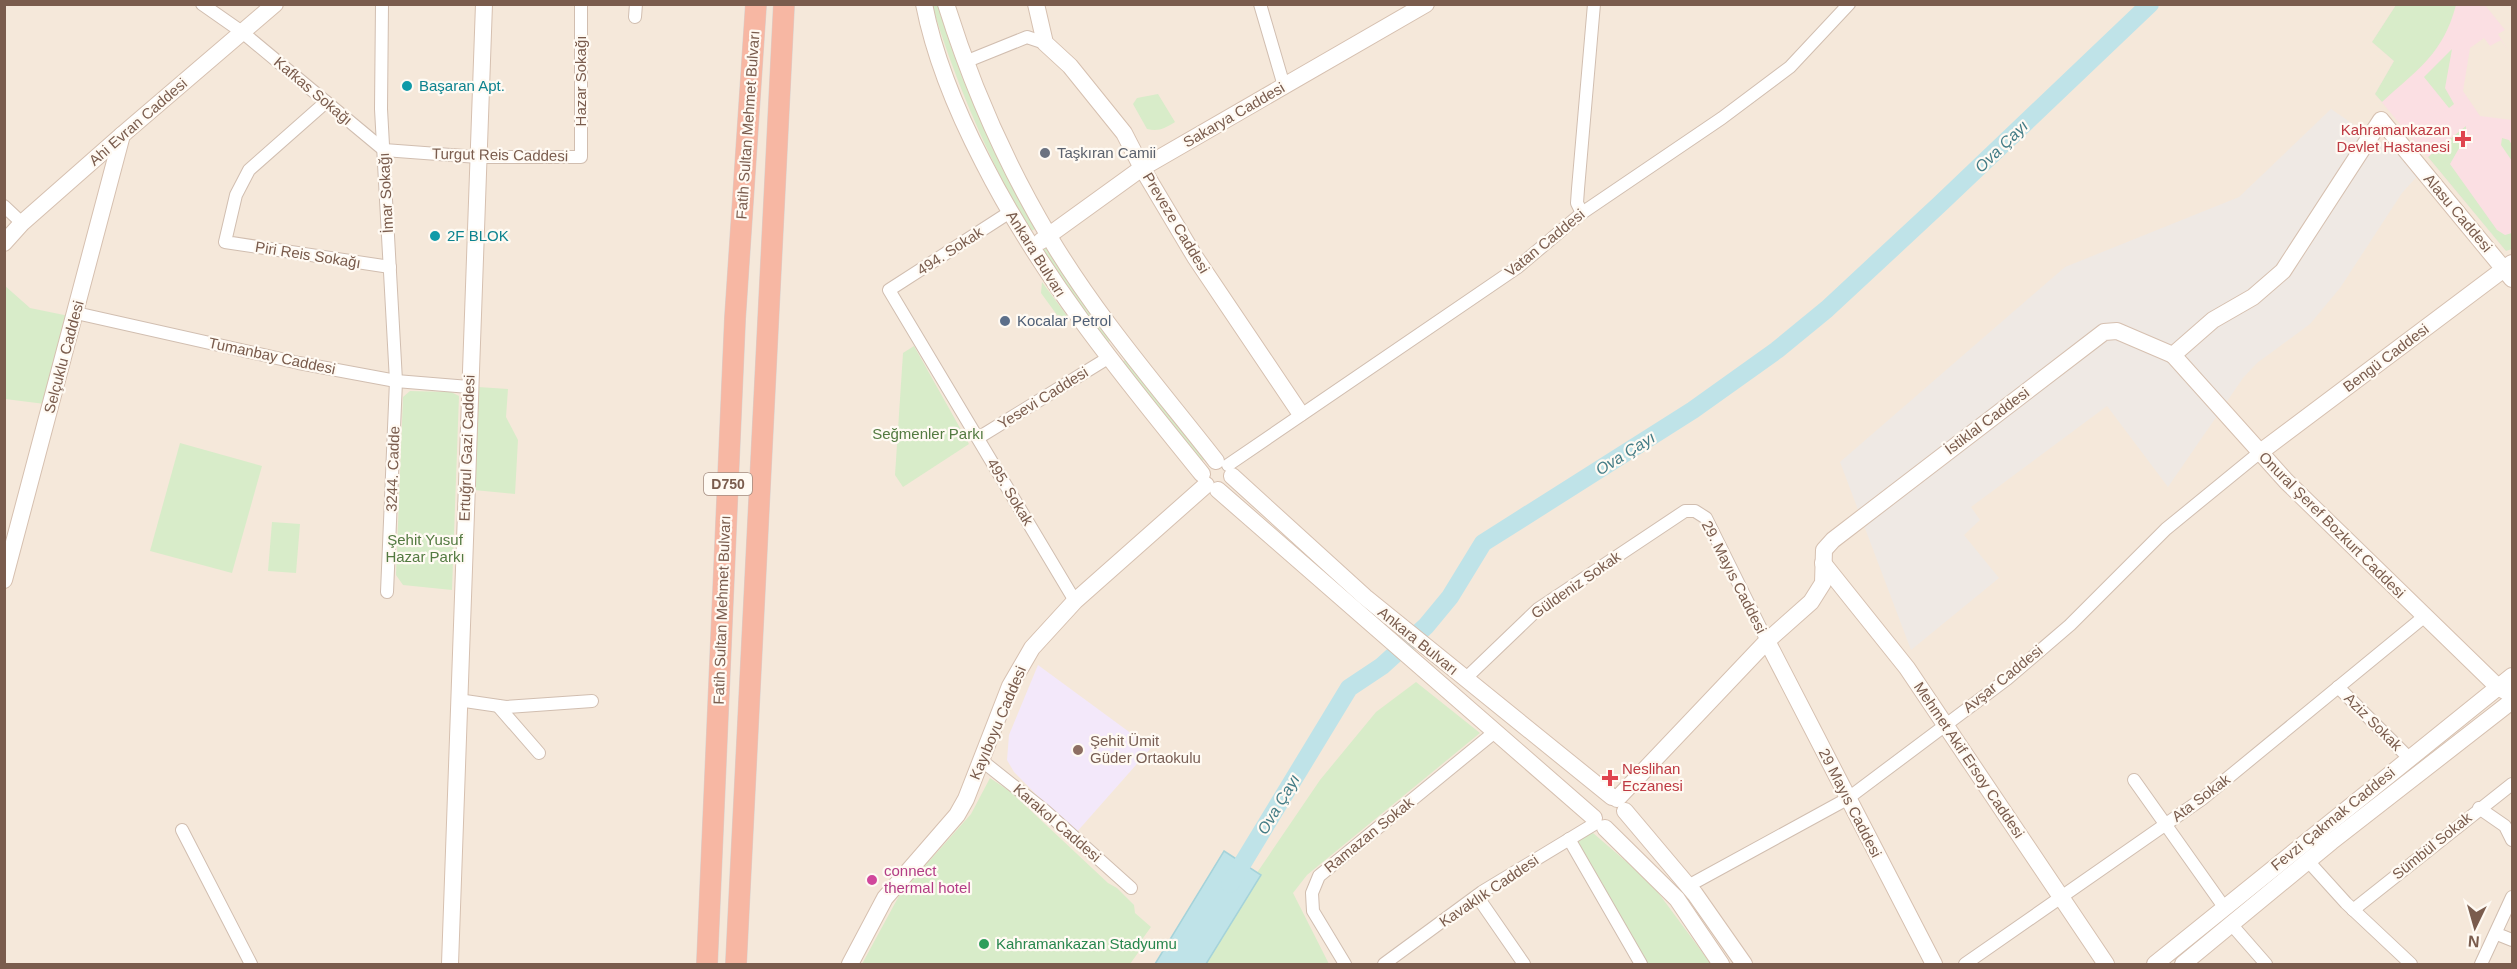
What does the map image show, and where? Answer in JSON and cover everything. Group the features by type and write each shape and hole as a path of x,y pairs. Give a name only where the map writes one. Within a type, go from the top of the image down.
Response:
{"highway":[{"name":"Fatih Sultan Mehmet Bulvarı","path":"707,964 735,319 756,4"},
{"name":"Fatih Sultan Mehmet Bulvarı","path":"736,964 784,4"}],"street":[{"name":"Kafkas Sokağı","path":"202,4 242,32 384,150"},
{"name":"Ahi Evran Caddesi","path":"4,243 22,223 275,4"},
{"name":"İmar Sokağı","path":"382,4 380,67 396,381"},
{"name":"Ertuğrul Gazi Caddesi","path":"450,964 484,4"},
{"name":"Hazar Sokağı","path":"580,156 581,4"},
{"name":"Ankara Bulvarı","path":"924,4 936,51 956,106 1029,248 1108,358 1209,483 1359,604 1449,666 1618,802 1688,886 1744,964"},
{"name":"Ankara Bulvarı","path":"946,4 965,62 1008,156 1049,236 1127,347 1225,467 1434,680 1496,731 1598,823 1677,899 1721,964"},
{"path":"1036,4 1045,43"},
{"path":"1260,4 1284,86"},
{"name":"Sakarya Caddesi","path":"1029,248 1142,168 1426,4"},
{"path":"1582,213 1577,203 1577,196 1594,4"},
{"name":"Vatan Caddesi","path":"1225,467 1300,413 1518,267 1582,213 1654,165 1790,67 1849,4"},
{"path":"965,62 1027,37 1045,43"},
{"name":"Preveze Caddesi","path":"1045,43 1070,66 1125,133 1142,168 1195,257 1300,413"},
{"name":"Piri Reis Sokağı","path":"326,102 245,176 236,195 225,242 390,267"},
{"name":"Alasu Caddesi","path":"2173,355 2213,320 2253,297 2283,271 2381,120 2510,270"},
{"name":"Selçuklu Caddesi","path":"4,580 122,135"},
{"name":"Turgut Reis Caddesi","path":"384,150 478,157 580,156"},
{"path":"4,206 22,223"},
{"name":"494. Sokak","path":"889,290 1010,212"},
{"name":"Bengü Caddesi","path":"2259,453 2510,270"},
{"name":"495. Sokak","path":"889,290 1075,601"},
{"name":"Tumanbay Caddesi","path":"76,313 298,363 396,381 469,387"},
{"name":"İstiklal Caddesi","path":"1618,802 1767,641 1820,591 1824,550 1833,540 2104,332 2117,330 2173,355"},
{"path":"1108,358 1127,347"},
{"name":"Onural Şeref Bozkurt Caddesi","path":"2173,355 2259,453 2426,616 2508,701"},
{"name":"Yesevi Caddesi","path":"978,438 1108,358"},
{"name":"3244. Cadde","path":"387,592 396,381"},
{"name":"Avşar Caddesi","path":"1688,886 1847,799 2007,679 2070,625 2166,529 2259,453"},
{"path":"1205,466 1225,467 1228,484 1209,483 1205,466"},
{"name":"Kayıboyu Caddesi","path":"850,964 885,898 957,815 972,787 981,760 1022,664 1045,631 1075,601 1209,483"},
{"name":"Güldeniz Sokak","path":"1465,679 1538,609 1685,511 1700,513"},
{"name":"29. Mayıs Caddesi","path":"1700,513 1709,522 1767,641"},
{"name":"Mehmet Akif Ersoy Caddesi","path":"1823,563 1907,668 2106,964"},
{"name":"Ata Sokak","path":"1965,964 2166,824 2426,616"},
{"name":"29 Mayıs Caddesi","path":"1767,641 1934,964"},
{"name":"Fevzi Çakmak Caddesi","path":"2183,964 2508,701 2512,676"},
{"name":"Aziz Sokak","path":"2338,687 2408,758"},
{"path":"458,700 498,706 592,701"},
{"name":"Fevzi Çakmak Caddesi","path":"2155,964 2408,758 2508,701"},
{"path":"498,706 539,753"},
{"name":"Ramazan Sokak","path":"1345,964 1313,911 1311,893 1319,876 1496,731"},
{"name":"Karakol Caddesi","path":"981,760 1044,810 1131,888"},
{"path":"2134,780 2224,907"},
{"name":"Sümbül Sokak","path":"2353,910 2512,784"},
{"path":"1596,802 1618,802 1619,825 1598,823 1593,807 1596,802"},
{"path":"2479,808 2505,826 2512,840"},
{"name":"Kavaklık Caddesi","path":"1384,964 1477,896 1598,823"},
{"path":"182,830 251,964"},
{"path":"1569,839 1641,964"},
{"path":"2308,861 2353,910 2411,964"},
{"path":"1477,896 1524,964"},
{"path":"2481,964 2497,934 2512,897"},
{"path":"2231,924 2266,964"},
{"path":"2497,934 2512,940"}],"shaded area":[{"path":"5,5 2512,5 2512,964 5,964"},
{"name":"Kahramankazan Devlet Hastanesi","path":"2396,5 2485,5 2505,30 2498,34 2509,52 2501,40 2490,46 2484,38 2470,48 2463,91 2480,116 2512,120 2512,249 2506,251 2375,94 2394,61 2372,42"},
{"path":"2331,109 2422,171 2402,193 2340,288 2310,324 2257,363 2243,378 2168,487 2107,406 1971,507 1980,520 1964,535 1999,578 1911,650 1840,462 2065,267 2239,197"},
{"name":"Şehit Ümit Güder Ortaokulu","path":"1038,665 1151,748 1075,834 1014,772 1007,760 1009,735"}],"green space":[{"path":"932,5 938,5 957,63 980,119 1035,229 1029,232 974,121"},
{"path":"2396,5 2456,5 2444,36 2428,60 2382,102 2375,94 2394,61 2372,42"},
{"path":"2452,49 2445,88 2454,104 2449,108 2424,77"},
{"path":"1158,94 1175,122 1162,129 1147,129 1133,104 1137,98"},
{"path":"2466,126 2466,136 2450,164 2497,230 2505,235 2512,233 2512,249 2506,251 2428,157"},
{"path":"2502,138 2509,140 2512,145 2512,161 2501,145"},
{"path":"1045,246 1110,341 1105,344 1040,250"},
{"path":"1042,282 1068,317 1057,315 1041,293"},
{"path":"4,285 30,308 69,316 45,404 5,399"},
{"name":"Seğmenler Parkı","path":"914,346 969,444 903,487 895,475 903,353"},
{"path":"1125,360 1206,458 1202,461 1121,363"},
{"path":"478,387 508,389 506,417 518,440 515,494 474,490"},
{"name":"Şehit Yusuf Hazar Parkı","path":"410,391 451,392 459,396 452,590 403,585 396,575 403,397"},
{"path":"180,443 262,466 232,573 150,551"},
{"path":"272,522 300,524 296,573 268,571"},
{"path":"1416,682 1480,733 1307,875 1293,893 1329,964 1201,964 1250,883 1320,780 1376,712"},
{"path":"990,778 1011,792 1108,883 1117,888 1134,905 1135,913 1151,927 1138,945 1140,950 1130,964 862,964 900,894 971,814"},
{"path":"1593,833 1651,883 1711,964 1646,964 1569,839"}],"water":[{"path":"1224,851 1261,875 1206,964 1155,964"}],"waterway":[{"name":"Ova Çayı","path":"1230,884 1349,688 1382,666 1426,626 1450,597 1483,543 1693,410 1777,350 1827,309 2150,4"}],"place":[{"name":"Başaran Apt.","path":"407,86"},
{"name":"Kahramankazan Devlet Hastanesi","path":"2463,139"},
{"name":"Taşkıran Camii","path":"1045,153"},
{"name":"2F BLOK","path":"435,236"},
{"name":"Kocalar Petrol","path":"1005,321"},
{"name":"Şehit Ümit Güder Ortaokulu","path":"1078,750"},
{"name":"Neslihan Eczanesi","path":"1610,778"},
{"name":"connect thermal hotel","path":"872,880"},
{"name":"Kahramankazan Stadyumu","path":"984,944"}]}
